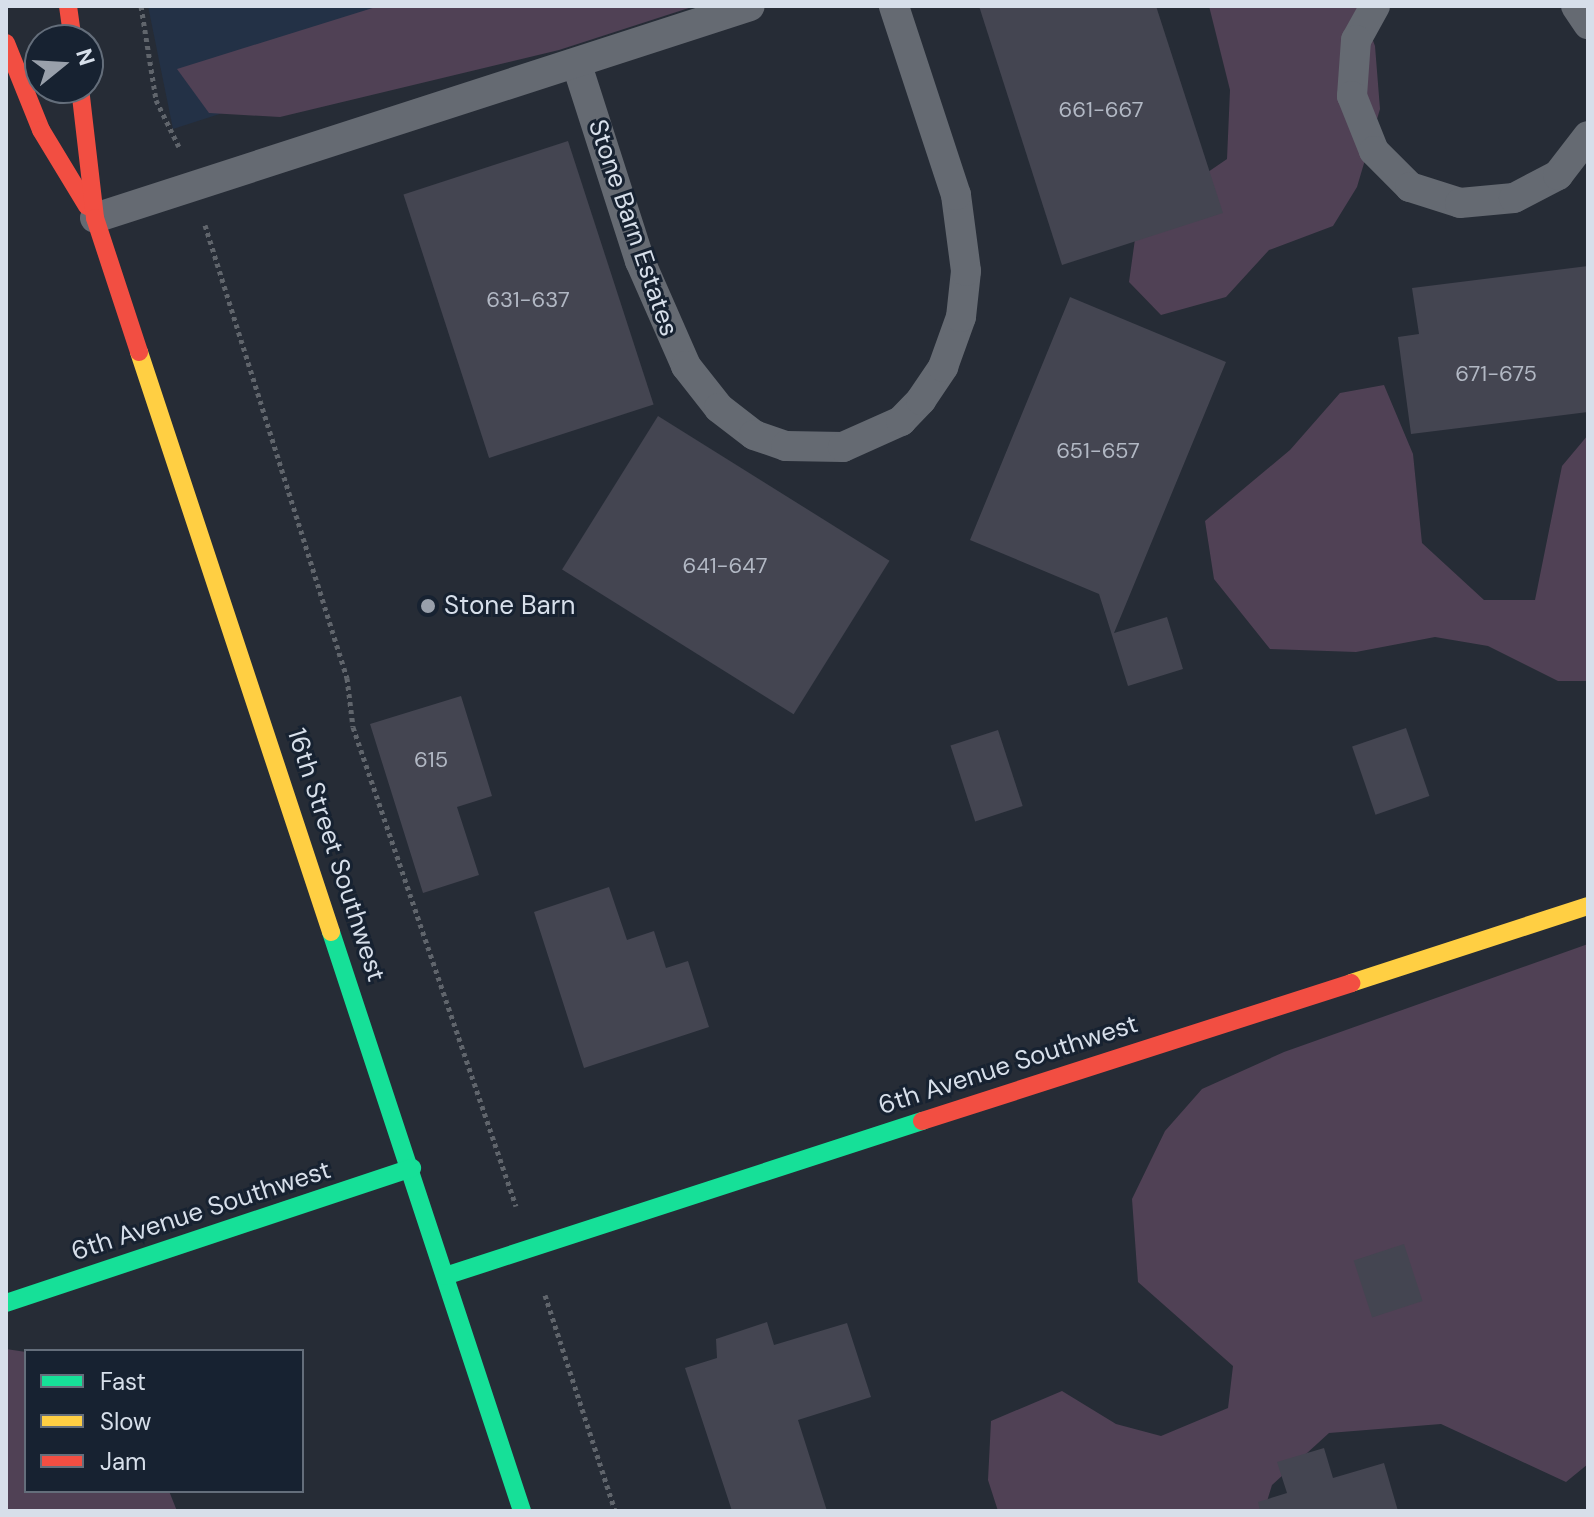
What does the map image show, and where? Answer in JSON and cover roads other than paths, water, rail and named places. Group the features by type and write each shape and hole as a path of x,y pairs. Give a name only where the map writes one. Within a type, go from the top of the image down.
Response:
{"main road":[{"name":"16th Street Southwest","path":"6,43 41,130 95,218"},
{"name":"16th Street Southwest","path":"82,104 95,218 412,1168 522,1511"},
{"name":"6th Avenue Southwest","path":"445,1276 1588,906"},
{"name":"6th Avenue Southwest","path":"6,1303 412,1168"}],"lane":[{"path":"95,218 577,65 750,6"},
{"name":"Stone Barn Estates","path":"577,65 640,261 686,366 719,408 754,435 817,450 843,447 901,421 921,400 943,367 961,317 966,271 956,195 894,6"},
{"path":"1375,6 1356,40 1352,96 1374,151 1410,187 1460,203 1514,198 1558,175 1588,136"},
{"path":"1576,6 1588,24"}],"place":[{"name":"Stone Barn","path":"428,606"}]}
